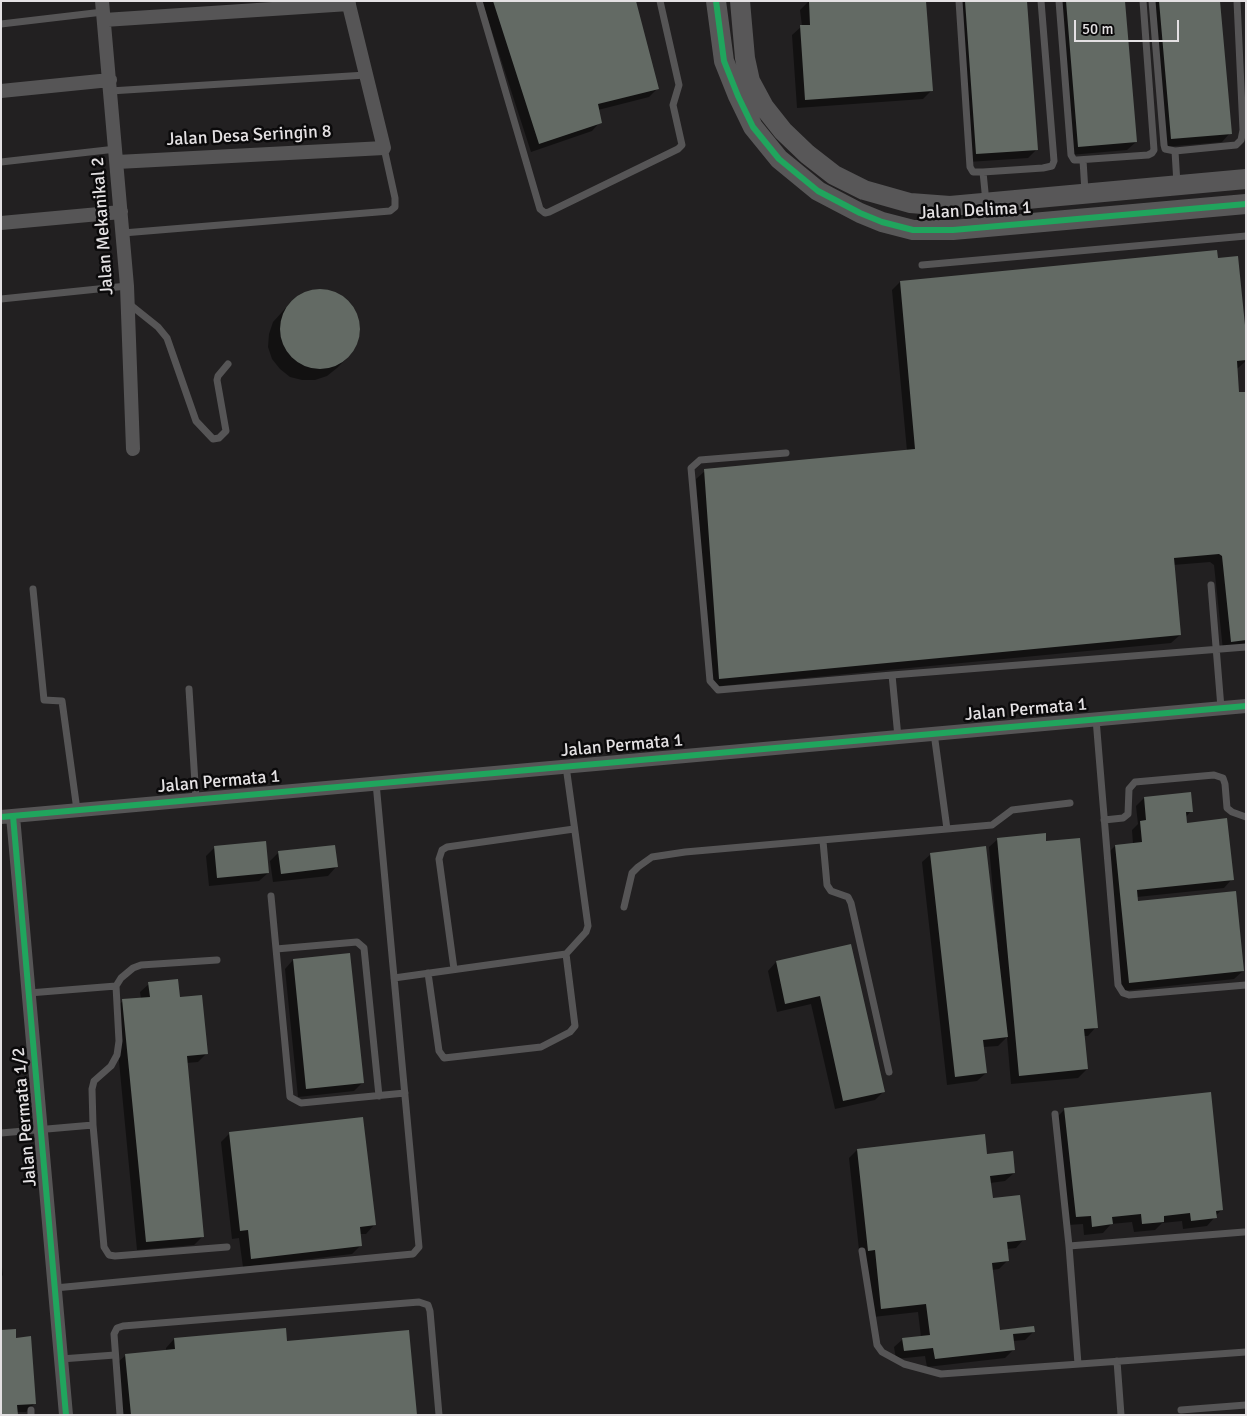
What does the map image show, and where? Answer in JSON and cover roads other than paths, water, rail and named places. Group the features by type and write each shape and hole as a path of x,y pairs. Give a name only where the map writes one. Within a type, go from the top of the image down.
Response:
{"street":[{"name":"Jalan Delima 1","path":"716,1 724,61 753,127 779,159 818,190 860,213 882,222 913,230 953,230 1246,204"},
{"name":"Jalan Delima 1","path":"740,1 745,58 750,81 764,107 783,131 807,154 834,175 864,190 910,203 950,206 1246,179"},
{"path":"103,11 348,3 384,148"},
{"name":"Jalan Mekanikal 2","path":"103,11 127,286 133,449"},
{"path":"1,91 110,85"},
{"name":"Jalan Desa Seringin 8","path":"116,156 384,148"},
{"path":"1,223 121,212"},
{"name":"Jalan Permata 1","path":"7,816 1246,706"},
{"name":"Jalan Permata 1/2","path":"7,816 29,993 66,1415"}],"lane":[{"path":"479,1 540,209 544,213 678,149 682,145 673,105 679,85 660,1"},
{"path":"959,1 970,167 974,172 1043,168 1052,166 1054,161 1041,1"},
{"path":"1059,1 1070,155 1074,160 1148,155 1152,154 1154,150 1142,1"},
{"path":"1152,1 1164,146 1165,149 1175,151 1236,145 1241,140 1243,130 1237,1"},
{"path":"1,24 103,11"},
{"path":"110,85 366,75"},
{"path":"123,233 390,211 394,207 395,198 384,148"},
{"path":"1175,151 1177,185"},
{"path":"1,162 116,156"},
{"path":"1083,160 1085,193"},
{"path":"983,172 986,202"},
{"path":"922,265 1246,236"},
{"path":"1,299 127,286"},
{"path":"128,303 158,327 166,338 196,421 213,439 219,438 226,431 217,380 228,364"},
{"path":"786,452 700,460 691,468 710,681 718,690 1246,648"},
{"path":"1211,585 1222,708"},
{"path":"33,589 44,700 62,701 77,810"},
{"path":"892,675 898,737"},
{"path":"189,690 196,800"},
{"path":"1096,719 1118,985 1123,994 1246,985"},
{"path":"934,734 947,829"},
{"path":"394,978 566,954 586,932 588,926 566,766"},
{"path":"1104,820 1124,818 1128,814 1129,789 1135,782 1214,775 1222,778 1225,784 1227,808 1246,817"},
{"path":"55,1288 413,1254 419,1247 376,783"},
{"path":"624,906 632,873 638,866 652,857 685,852 992,825 1012,810 1070,803"},
{"path":"454,969 439,859 442,850 447,847 574,829"},
{"path":"823,841 827,885 832,891 848,897 851,903 889,1072"},
{"path":"271,896 290,1097 301,1103 405,1094"},
{"path":"276,949 357,942 364,948 379,1096"},
{"path":"428,973 439,1050 444,1058 541,1047 570,1032 575,1026 566,954"},
{"path":"217,960 141,965 133,968 121,978 116,986 119,1041 117,1055 111,1066 94,1081 92,1089 104,1247 109,1255 227,1247"},
{"path":"29,993 116,986"},
{"path":"1055,1114 1069,1246 1078,1364"},
{"path":"1,1133 94,1125"},
{"path":"1069,1246 1244,1232"},
{"path":"862,1251 876,1345 882,1352 904,1364 942,1374 1246,1352"},
{"path":"120,1415 114,1334 117,1328 419,1302 428,1305 430,1311 439,1415"},
{"path":"61,1359 115,1355"},
{"path":"1117,1361 1121,1415"},
{"path":"1181,1410 1246,1405"}]}
